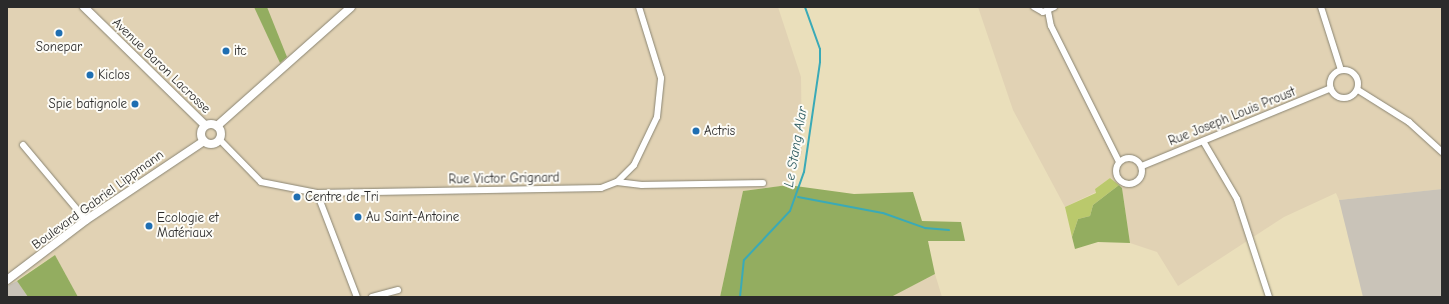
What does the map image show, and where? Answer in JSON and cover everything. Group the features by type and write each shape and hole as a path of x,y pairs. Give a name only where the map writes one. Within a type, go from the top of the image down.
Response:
{"street":[{"name":"Avenue Baron Lacrosse","path":"84,7 205,125"},
{"path":"217,126 219,139 210,144 204,141 200,133 205,125 217,126 351,7"},
{"name":"Rue Victor Grignard","path":"219,139 261,182 317,193 601,188 617,182 634,164 657,117 661,78 640,7"},
{"path":"1034,7 1048,11 1054,7"},
{"path":"1321,7 1341,70"},
{"path":"1048,11 1050,26 1119,162 1117,178 1129,185 1140,179 1142,166 1131,158 1119,162"},
{"path":"1341,70 1332,77 1331,88 1344,98 1358,90"},
{"path":"1341,70 1355,75 1358,90 1409,122 1442,152"},
{"name":"Rue Joseph Louis Proust","path":"1142,166 1331,88"},
{"name":"Boulevard Gabriel Lippmann","path":"7,280 86,220 204,141"},
{"path":"1203,141 1237,199 1254,246 1269,297"},
{"path":"23,145 86,220"},
{"path":"617,182 642,185 763,183"},
{"path":"317,193 357,297"},
{"path":"372,297 398,290"}],"shaded area":[{"path":"7,7 778,7 801,77 802,153 788,185 743,191 720,297 78,297 55,255 7,286"},
{"path":"978,7 1442,7 1442,189 1339,200 1336,193 1284,217 1178,286 1157,252 1130,243 1122,188 1110,178 1095,189 1096,192 1065,207 1013,110"},
{"path":"1442,189 1442,297 1363,297 1339,200"},
{"path":"935,274 942,297 890,297"},
{"path":"17,281 28,297 7,297 7,286"}],"green space":[{"path":"254,7 267,7 287,57 280,63"},
{"path":"1110,178 1119,185 1093,205 1090,216 1078,219 1072,237 1065,207 1096,193 1095,189"},
{"path":"788,185 854,194 913,192 922,221 961,222 965,241 928,241 935,274 891,297 720,297 743,191"},
{"path":"1119,185 1122,188 1130,243 1098,242 1075,249 1072,237 1078,219 1090,216 1093,205"},
{"path":"55,255 78,297 28,297 17,281"}],"waterway":[{"name":"Le Stang Alar","path":"740,297 744,260 790,211 804,172 820,62 820,49 805,7"},
{"path":"798,197 883,213 925,228 949,230"}],"place":[{"name":"Sonepar","path":"59,33"},
{"name":"itc","path":"226,51"},
{"name":"Kiclos","path":"90,75"},
{"name":"Spie batignole","path":"135,104"},
{"name":"Actris","path":"696,131"},
{"name":"Centre de Tri","path":"297,197"},
{"name":"Au Saint-Antoine","path":"358,217"},
{"name":"Ecologie et Matériaux","path":"149,226"}]}
